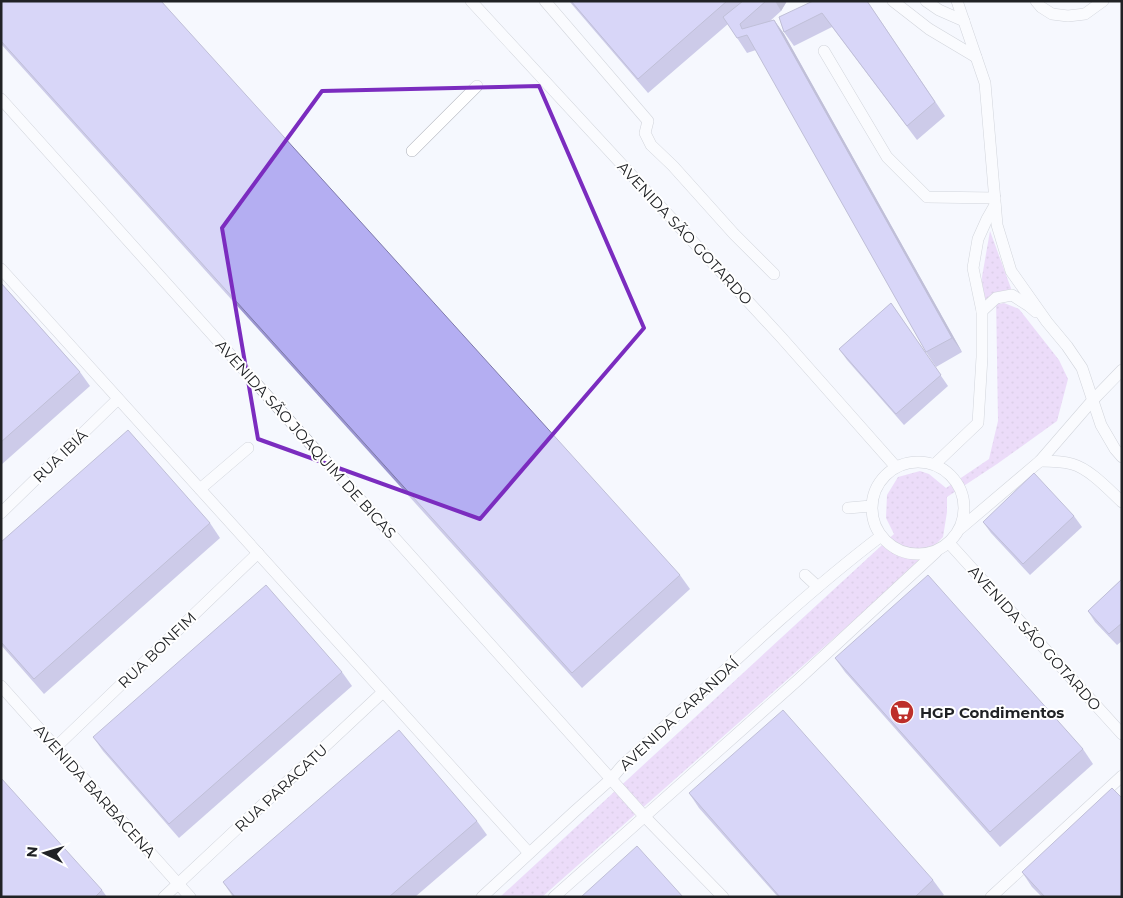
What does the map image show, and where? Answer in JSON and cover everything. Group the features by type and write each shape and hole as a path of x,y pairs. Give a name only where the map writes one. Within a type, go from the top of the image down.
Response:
{"lane":[{"name":"AVENIDA SÃO GOTARDO","path":"471,1 781,337 896,467"},
{"path":"545,1 648,121 645,133 652,145 734,234 774,274"},
{"path":"893,1 929,29 976,57"},
{"path":"926,1 939,10 964,20"},
{"path":"957,1 985,83 997,225 1011,271 1082,368 1101,425 1122,457"},
{"path":"1036,1 1040,7 1052,14 1068,16 1085,14 1103,1"},
{"path":"824,51 887,157 927,197 995,202"},
{"path":"412,151 478,86"},
{"name":"AVENIDA SÃO JOAQUIM DE BICAS","path":"1,99 645,817 723,897"},
{"path":"935,464 978,423 982,357 982,311 973,268 978,239 995,202"},
{"path":"1,269 529,853"},
{"path":"982,311 996,298 1012,295 1029,306 1047,322"},
{"path":"554,897 799,679 936,552 949,543 960,529 1040,461 1092,401 1122,370"},
{"name":"RUA IBIÁ","path":"1,513 118,398"},
{"path":"200,489 248,448"},
{"path":"1040,461 1058,461 1074,464 1091,474 1122,502"},
{"path":"936,552 921,555 906,554 892,547 881,536 873,522 871,506 875,491 883,477 896,467 908,462 935,464 946,471 962,491 964,517 960,529"},
{"path":"848,508 871,506"},
{"name":"AVENIDA CARANDAÍ","path":"482,897 748,650 818,587 881,536"},
{"name":"AVENIDA SÃO GOTARDO","path":"949,543 1122,734"},
{"name":"RUA BONFIM","path":"56,747 258,553"},
{"path":"805,575 818,587"},
{"name":"AVENIDA BARBACENA","path":"1,686 190,897"},
{"name":"RUA PARACATU","path":"164,897 383,692"},
{"path":"991,897 1122,776"}],"highlighted area":[{"path":"539,86 644,328 480,519 258,439 222,228 322,91"}],"shaded area":[{"path":"990,231 1012,291 999,293 1000,304 1004,303 1019,309 1059,360 1068,379 1057,421 947,497 943,537 912,569 542,897 500,897 894,534 886,518 887,495 898,477 920,471 929,474 946,488 989,459 998,421 996,296 983,303 982,277"}],"building":[{"path":"1,1 161,1 680,575 572,673 1,41"},
{"path":"571,1 727,1 638,79"},
{"path":"743,1 766,1 740,24 742,29 774,20 952,338 926,352 747,35 737,38 723,17"},
{"path":"813,1 867,1 935,102 907,126 822,13 784,32 779,17"},
{"path":"1,283 80,372 1,442"},
{"path":"891,303 941,375 896,414 839,349"},
{"path":"128,430 210,523 34,679 1,642 1,542"},
{"path":"1034,473 1074,516 1023,564 983,522"},
{"path":"928,575 1083,749 990,832 835,658"},
{"path":"1122,579 1122,623 1109,634 1088,611"},
{"path":"266,585 342,672 169,824 93,737"},
{"path":"783,710 933,880 915,897 780,897 689,793"},
{"path":"399,730 477,821 389,897 235,897 223,882"},
{"path":"1,778 102,890 95,897 1,897"},
{"path":"1112,788 1122,798 1122,897 1045,897 1022,872"},
{"path":"637,846 683,897 581,897"}],"place":[{"name":"HGP Condimentos","path":"902,712"}]}
